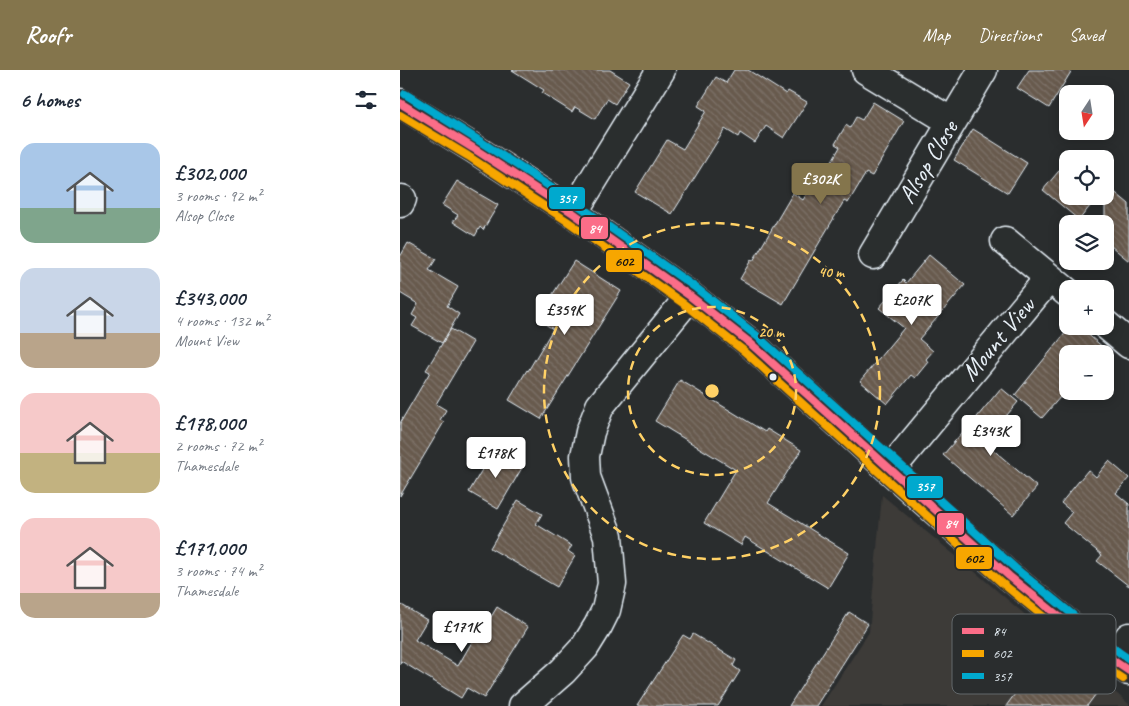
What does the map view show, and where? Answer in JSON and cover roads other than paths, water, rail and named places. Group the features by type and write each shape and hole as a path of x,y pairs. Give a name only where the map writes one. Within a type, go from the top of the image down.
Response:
{"street":[{"path":"573,213 660,70"},
{"path":"866,70 952,122"},
{"name":"Alsop Close","path":"873,255 983,70"},
{"path":"400,103 573,213 690,296 750,343 1010,576 1057,614"},
{"name":"Mount View","path":"890,470 1058,285 1005,241"},
{"path":"523,706 563,671 585,647 606,610 612,584 608,536 586,477 585,456 590,432 600,406 690,296"},
{"path":"1114,332 1129,344"},
{"path":"1122,666 1129,637"}]}
